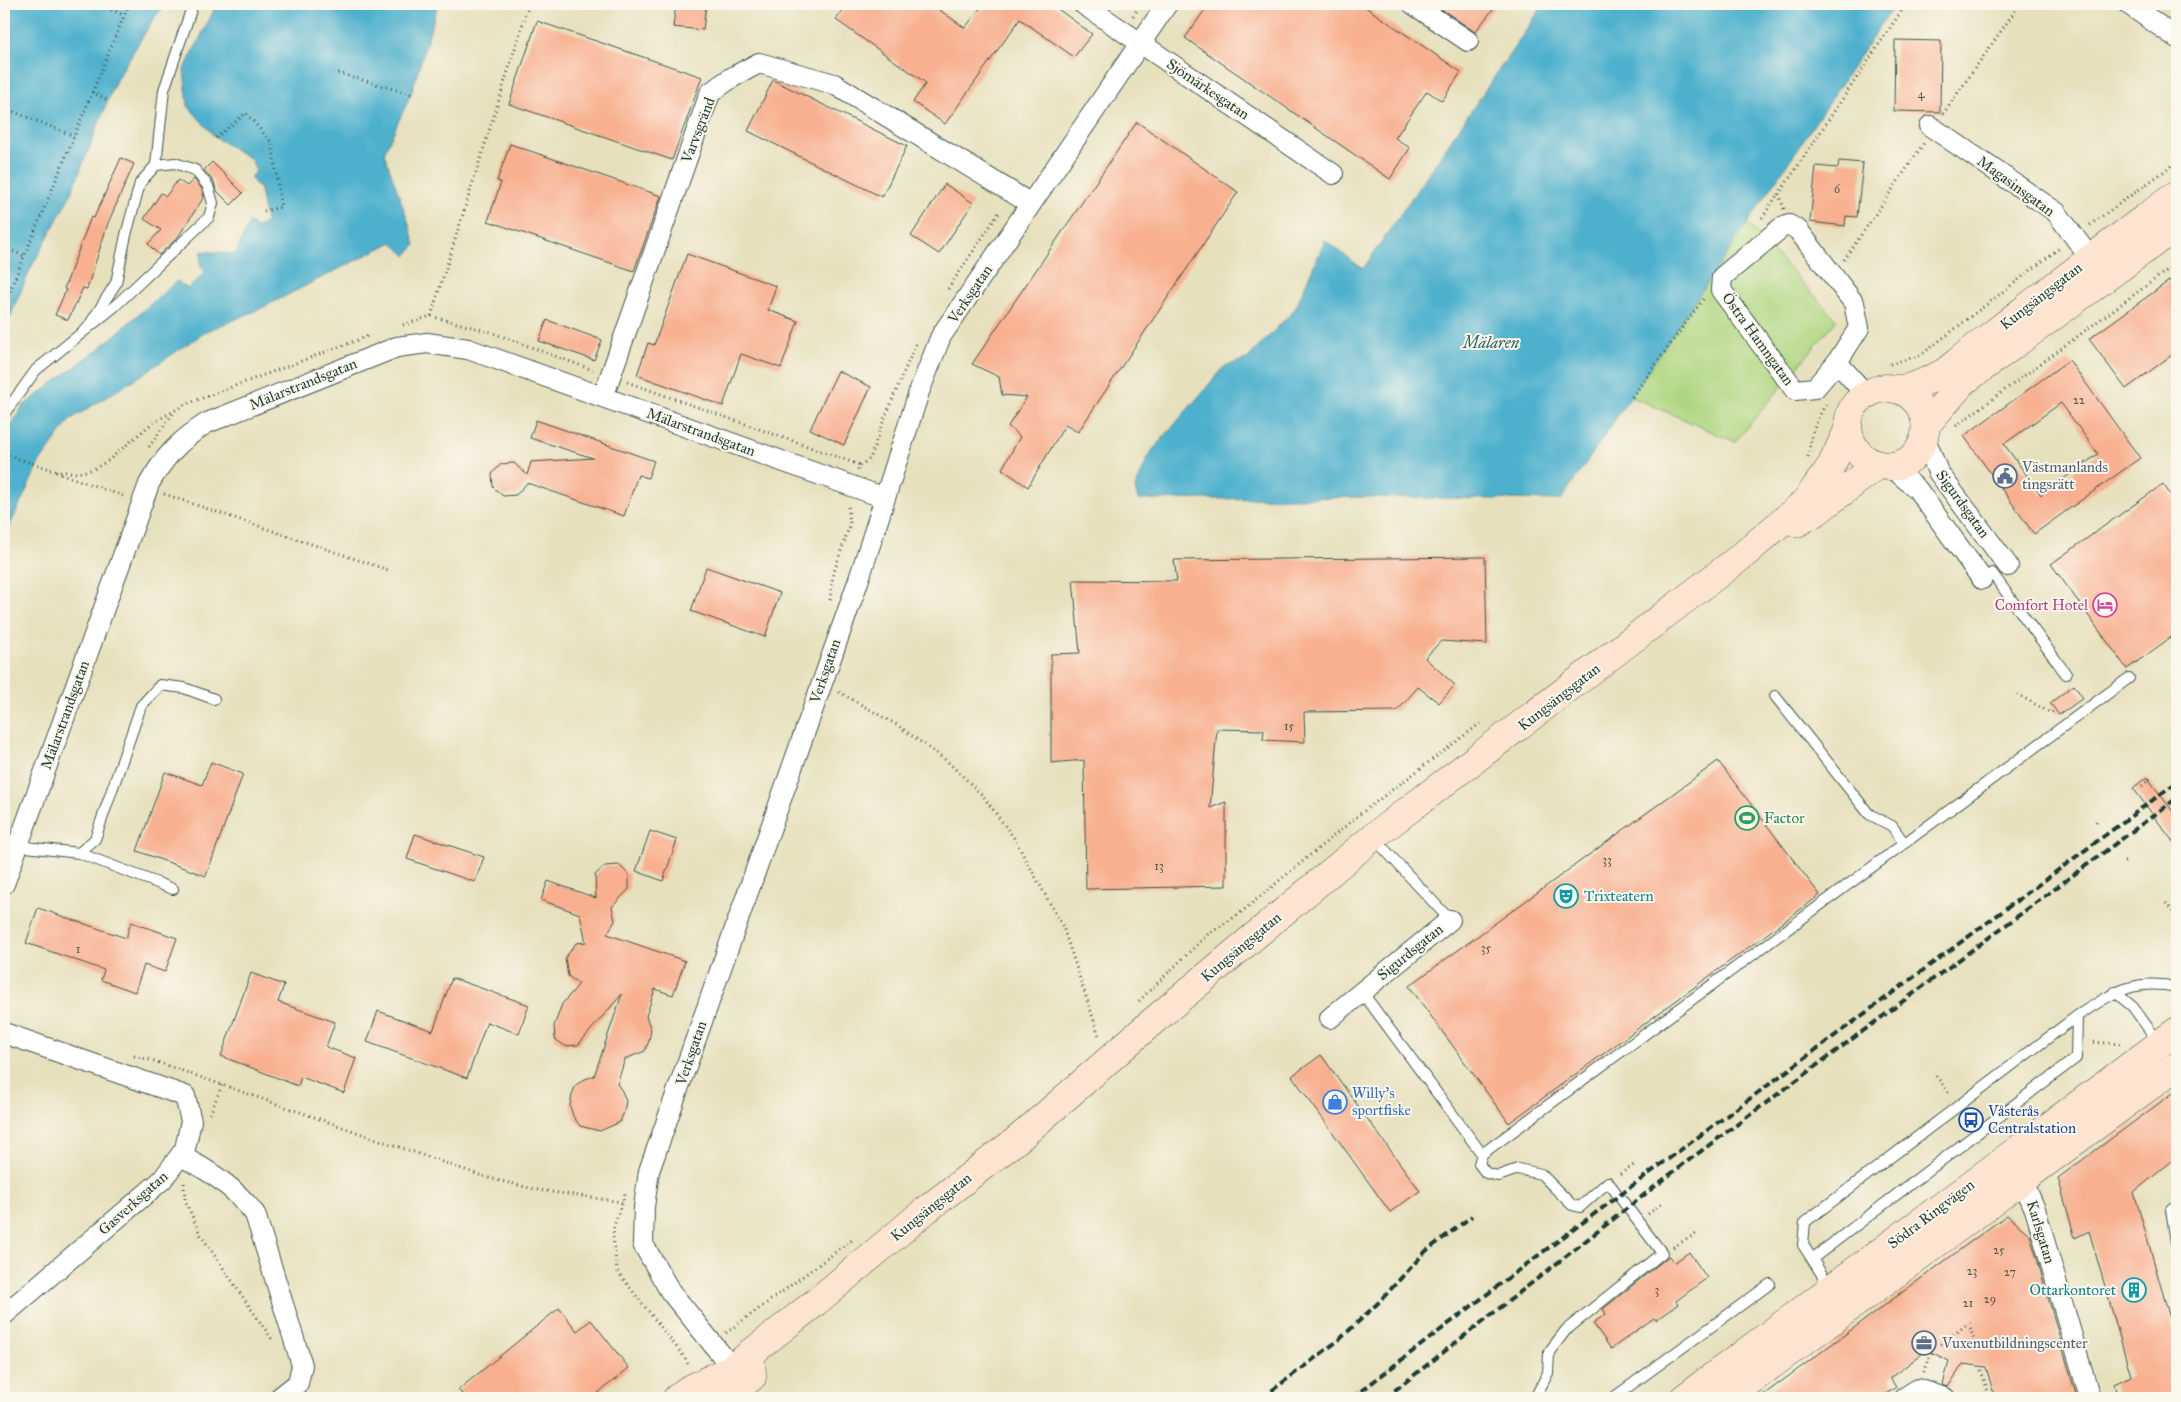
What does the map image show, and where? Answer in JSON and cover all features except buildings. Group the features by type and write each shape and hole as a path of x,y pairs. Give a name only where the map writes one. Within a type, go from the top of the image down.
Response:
{"main road":[{"name":"Kungsängsgatan","path":"1900,390 1943,372 2090,258 2177,194"},
{"name":"Kungsängsgatan","path":"1926,431 1963,382 2177,226"},
{"path":"1859,386 1900,390 1909,394 1917,401 1923,412 1926,431 1919,450 1909,459 1884,465 1860,454 1852,444 1848,430 1849,418 1859,386"},
{"name":"Kungsängsgatan","path":"677,1398 741,1360 816,1302 926,1210 1018,1138 1373,837 1742,556 1805,502 1830,466 1848,430"},
{"name":"Kungsängsgatan","path":"1742,556 1816,512 1884,465"},
{"name":"Södra Ringvägen","path":"1727,1398 1839,1299 2009,1156 2168,1037"},
{"name":"Södra Ringvägen","path":"1684,1398 2023,1179 2177,1066"},
{"name":"Kungsängsgatan","path":"704,1398 718,1386 741,1360"},
{"path":"725,1398 752,1377 741,1360"}],"street":[{"name":"Sjömärkesgatan","path":"1083,4 1333,174"},
{"name":"Verksgatan","path":"741,1360 670,1291 643,1244 644,1207 649,1171 859,579 919,392 941,336 1167,4"},
{"path":"1413,4 1468,41"},
{"path":"2128,4 2177,38"},
{"name":"Varvsgränd","path":"603,397 710,93 731,78 759,63 834,84 1031,204"},
{"name":"Magasinsgatan","path":"1930,126 2056,212 2090,258"},
{"name":"Östra Hamngatan","path":"1789,225 1798,230 1854,303 1859,328 1837,362 1815,388 1795,390 1721,290 1722,278 1782,228 1789,225"},
{"name":"Mälarstrandsgatan","path":"4,884 147,488 158,467 170,452 191,433 207,423 397,347 427,343 468,349 885,498"},
{"path":"1837,362 1859,386"},
{"name":"Sigurdsgatan","path":"1926,431 1938,472 1994,573"},
{"name":"Sigurdsgatan","path":"1884,465 1917,489 1994,573"},
{"name":"Sigurdsgatan","path":"1330,1018 1450,920"},
{"name":"Gasverksgatan","path":"4,1033 185,1096 191,1121 184,1149 185,1158 162,1180 4,1315"},
{"name":"Karlsgatan","path":"2009,1156 2023,1179 2035,1209 2090,1398"},
{"path":"185,1158 209,1170 242,1197 255,1214 302,1365 298,1383 279,1398"},
{"path":"1904,1398 1918,1389 1945,1398"}],"lane":[{"path":"87,329 116,283 140,182 156,165 164,90 193,4"},
{"path":"4,414 36,370 115,306 209,217 213,203 208,186 195,170 175,163 156,165"},
{"path":"1994,573 2066,674"},
{"path":"1535,1398 1548,1374 1549,1352 1566,1330 1662,1253 1608,1182 1580,1207 1572,1204 1541,1174 1518,1169 1498,1176 1486,1173 1480,1164 1482,1154 2129,678"},
{"path":"78,853 95,839 141,706 160,685 184,688 214,699"},
{"path":"1775,696 1869,814 1892,826 1904,843"},
{"name":"Sigurdsgatan","path":"1373,837 1450,920"},
{"path":"17,846 78,853 173,889"},
{"path":"1839,1299 1803,1245 1805,1222 2076,1016 2115,992 2138,984 2177,987"},
{"path":"1362,992 1482,1154"},
{"path":"2115,992 2168,1037"},
{"path":"1812,1259 2076,1058 2076,1016"},
{"path":"2177,1206 2171,1210 2177,1248"},
{"path":"1613,1398 1770,1284"}],"path":[{"path":"97,4 124,15"},
{"path":"4,305 129,4"},
{"path":"529,4 431,316 490,332 860,465"},
{"path":"1789,225 1779,194 1906,4"},
{"path":"1833,276 1926,140 1930,126 1944,112 2020,4"},
{"path":"338,73 411,94"},
{"path":"92,92 109,101"},
{"path":"4,108 74,136"},
{"path":"216,138 246,113 272,144 281,207 264,211"},
{"path":"1885,365 1921,355 2074,237 2177,162"},
{"path":"4,247 24,256"},
{"path":"1953,428 2177,264"},
{"path":"4,312 12,314"},
{"path":"1808,459 1812,434 1819,416 1830,398 1859,386"},
{"path":"4,454 123,496 137,485 147,488 391,571"},
{"path":"834,575 850,524 847,506 853,487"},
{"path":"820,685 849,696 897,725 947,761 983,796 1014,838 1063,927 1099,1036"},
{"path":"2018,694 2051,713 2056,710"},
{"path":"2142,786 2152,776"},
{"path":"2166,903 2177,917"},
{"path":"132,1056 222,1085 485,1177 538,1190 622,1202 613,1237 616,1271 688,1364"},
{"path":"208,1118 222,1085"},
{"path":"185,1158 184,1200 200,1234 279,1349"},
{"path":"1662,1253 1696,1234"},
{"path":"1941,1344 1969,1323 1977,1352"},
{"path":"1982,1370 1990,1398"}],"green space":[{"path":"1745,221 1837,320 1735,442 1628,395"}],"water":[{"path":"4,4 166,4 154,18 116,80 71,194 30,270 4,331"},
{"path":"217,4 438,4 411,94 384,153 415,245 406,256 392,242 260,309 207,331 71,419 39,463 8,530 4,532 4,437 23,406 101,347 177,281 188,289 205,272 200,264 202,251 236,254 249,222 256,228 266,223 260,190 250,177 256,172 251,159 216,138 188,106 184,70"},
{"name":"Mälaren","path":"1544,4 1895,4 1561,500 1367,497 1138,500 1135,488 1150,453 1225,366 1247,359 1295,309 1325,240 1363,269"}],"railway":[{"path":"1352,1398 1520,1269 2177,782"},
{"path":"1385,1398 1681,1166 2177,798"},
{"path":"1262,1398 1339,1340 1378,1303 1426,1251 1472,1216"}],"place":[{"name":"Västmanlands tingsrätt","path":"2005,476"},
{"name":"Comfort Hotel","path":"2105,605"},
{"name":"Factor","path":"1747,818"},
{"name":"Trixteatern","path":"1566,896"},
{"name":"Willy's sportfiske","path":"1335,1102"},
{"name":"Våsterås Centralstation","path":"1971,1120"},
{"name":"Ottarkontoret","path":"2134,1290"},
{"name":"Vuxenutbildningscenter","path":"1924,1343"}]}
